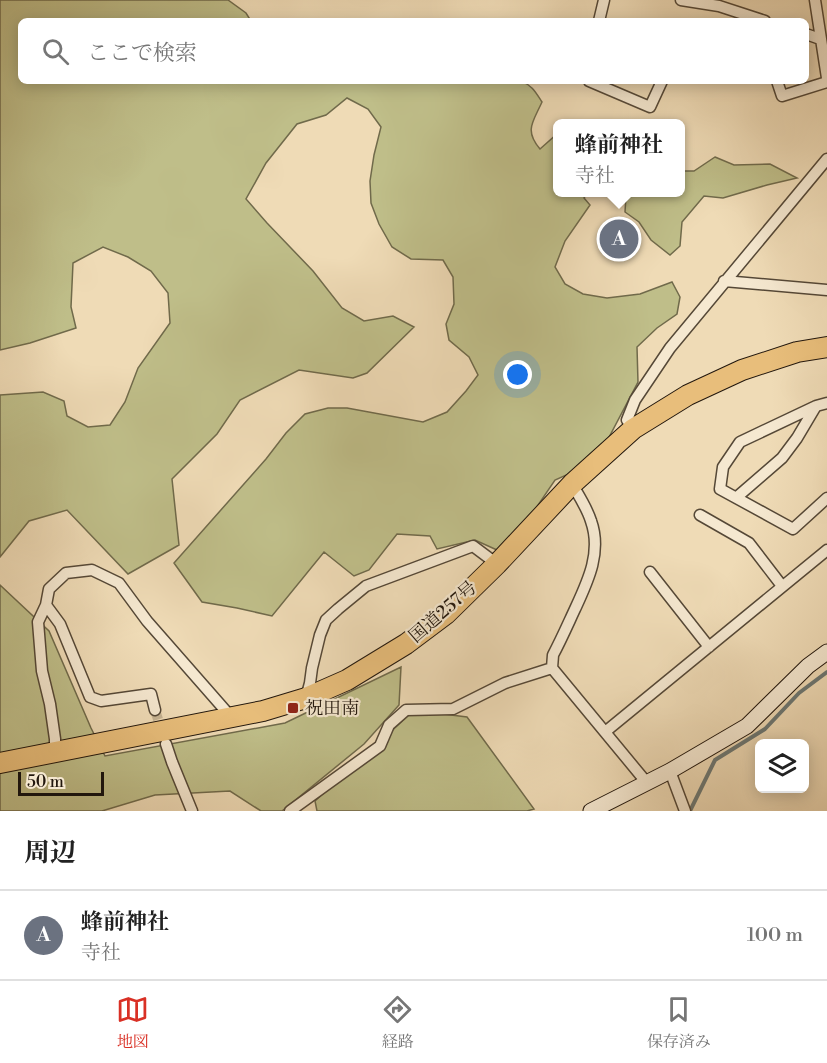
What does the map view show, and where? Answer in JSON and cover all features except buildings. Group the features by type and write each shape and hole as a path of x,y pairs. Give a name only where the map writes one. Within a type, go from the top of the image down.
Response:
{"highway":[{"name":"国道257号","path":"0,763 263,711 306,698 347,680 406,644 446,614 497,564 572,484 633,429 688,395 742,370 797,352 827,347"}],"street":[{"path":"600,18 604,0"},
{"path":"681,0 718,6 756,18"},
{"path":"778,84 782,96 827,80 815,0"},
{"path":"809,35 820,39"},
{"path":"596,84 650,107 661,84"},
{"path":"633,429 627,420 634,400 670,348 827,159"},
{"path":"724,281 827,290"},
{"path":"827,403 740,442 723,466 720,489 793,529 827,498"},
{"path":"736,497 782,458 816,406"},
{"path":"572,484 592,522 595,541 594,560 590,577 554,655 552,668 647,783"},
{"path":"700,515 749,543 782,586"},
{"path":"306,698 320,635 326,620 366,586 472,546 497,564"},
{"path":"605,732 827,550"},
{"path":"55,753 50,704 42,671 38,622 46,605 49,589 66,573 92,570 118,583 147,621 232,718"},
{"path":"650,572 709,646"},
{"path":"46,605 60,624 90,697 101,701 151,694 154,710"},
{"path":"591,811 670,771 747,726 808,666 827,652"},
{"path":"290,811 380,746 389,725 406,710 453,709 505,683 552,668"},
{"path":"166,744 192,811"},
{"path":"670,771 684,810"}],"shaded area":[{"path":"0,0 228,0 249,18 18,18 18,84 526,84 542,102 533,121 532,136 540,149 553,138 553,197 585,197 590,205 565,241 555,267 565,284 583,294 607,298 640,294 672,282 680,297 677,314 657,328 637,347 638,382 607,441 582,468 555,480 534,511 497,550 475,540 437,549 430,536 397,534 369,570 354,576 324,552 272,616 202,602 174,563 305,414 328,408 347,408 423,422 447,412 478,375 469,357 449,340 446,324 454,304 453,277 443,260 411,259 392,247 379,224 371,203 370,181 381,127 368,109 347,98 326,115 297,124 266,163 246,199 313,271 342,308 364,321 393,316 414,327 367,373 353,378 299,370 240,400 217,434 172,479 179,545 128,574 67,510 29,521 0,557 0,395 43,392 64,401 67,416 88,427 110,425 125,402 138,368 170,323 168,293 151,271 128,257 103,247 73,263 71,307 76,328 0,350"},
{"path":"715,157 734,165 770,164 797,178 723,198 704,196 682,222 680,246 670,255 651,240 639,222 625,212 626,197 685,197 685,171 694,171"},
{"path":"0,585 49,631 105,756 285,723 401,667 399,705 364,744 282,811 261,811 230,791 155,795 102,811 0,811"},
{"path":"427,712 467,717 534,809 527,811 317,811 315,801 409,715"}],"waterway":[{"path":"690,811 715,760 765,729 799,693 827,672"}],"tunnel":[{"path":"155,710 163,735"}],"place":[{"name":"蜂前神社","path":"619,239"},
{"name":"祝田南","path":"293,708"}]}
